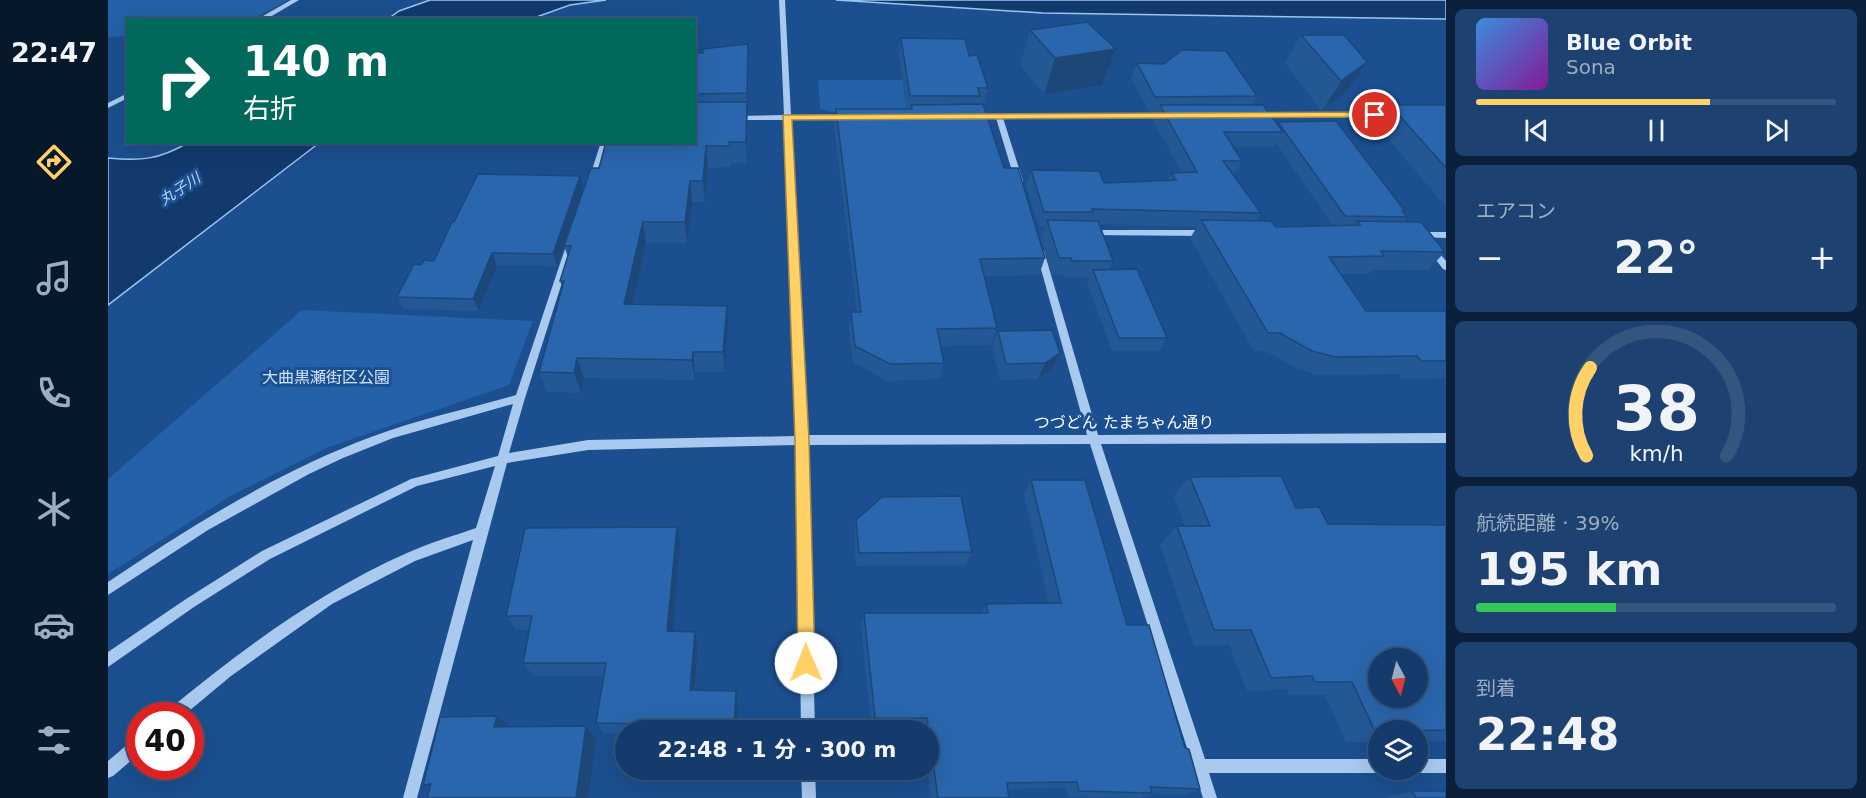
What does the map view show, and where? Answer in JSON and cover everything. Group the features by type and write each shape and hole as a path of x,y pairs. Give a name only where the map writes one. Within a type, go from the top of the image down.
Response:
{"street":[{"path":"263,18 296,0"},
{"path":"782,0 802,440 808,720"},
{"path":"108,106 126,96"},
{"path":"964,116 1175,115"},
{"path":"1246,115 1399,115"},
{"path":"999,116 1022,190"},
{"path":"729,118 858,117"},
{"path":"590,188 604,144"},
{"path":"1081,232 1210,233"},
{"path":"410,798 481,532 520,398 575,233"},
{"path":"1409,235 1446,235"},
{"path":"1421,235 1446,267"},
{"path":"1038,244 1094,439 1210,798"},
{"path":"108,590 184,537 255,496 320,464 376,440 520,398"},
{"name":"つづどん たまちゃん通り","path":"108,660 190,603 266,555 415,482 503,459 588,445 802,440 1446,438"},
{"path":"188,702 226,670 328,600 411,557 481,532"},
{"path":"108,771 126,755"},
{"path":"1200,766 1368,766"},
{"path":"1428,766 1446,766"},
{"path":"808,780 809,798"}],"green space":[{"path":"108,0 288,0 255,18 126,18 126,36 108,37"},
{"path":"818,80 907,80 913,111 830,112 820,108"},
{"name":"大曲黒瀬街区公園","path":"302,310 533,321 509,385 326,448 232,495 108,574 108,479"}],"water":[{"path":"430,0 606,0 570,5 534,18 389,18 399,11"},
{"path":"836,0 1446,0 1446,19 1043,13"},
{"name":"丸子川","path":"185,144 318,144 108,305 108,158 150,158"}],"building":[{"path":"1087,22 1116,49 1055,58 1030,30"},
{"path":"1301,35 1344,35 1367,62 1341,81"},
{"path":"901,38 965,39 969,56 977,55 988,88 978,88 980,96 910,96"},
{"path":"748,44 747,93 696,94 696,53 703,53 702,49"},
{"path":"1182,50 1226,51 1257,96 1155,97 1137,63 1164,64"},
{"path":"696,102 747,102 746,142 729,142 730,146 706,146 703,181 690,181 685,222 643,222 624,304 727,306 723,352 693,352 692,360 577,358 574,373 539,372 564,281 560,281 571,246 564,246 591,168 599,168 605,144 696,144"},
{"path":"983,104 1004,168 1018,168 1045,258 980,259 997,328 937,329 944,363 890,364 855,346 851,312 861,312 836,109 912,109 911,105"},
{"path":"1160,105 1263,105 1283,132 1224,132 1242,161 1223,161 1261,213 1092,209 1093,212 1044,212 1031,170 1099,171 1104,183 1176,180 1171,173 1197,172"},
{"path":"1390,105 1446,105 1446,168"},
{"path":"1336,121 1405,211 1402,211 1407,217 1345,216 1278,122"},
{"path":"478,174 580,176 553,254 492,253 473,299 397,297 414,264 421,265 424,260 434,261"},
{"path":"1047,220 1098,221 1113,261 1072,261 1071,258 1059,258"},
{"path":"1201,220 1271,221 1276,227 1360,225 1357,221 1421,222 1445,252 1381,251 1384,256 1329,257 1366,311 1446,311 1446,361 1421,361 1417,356 1335,357 1312,351 1280,333 1268,333"},
{"path":"1137,269 1167,338 1119,338 1093,270"},
{"path":"1052,330 1060,353 1045,363 1006,364 998,331"},
{"path":"1281,476 1296,508 1319,507 1328,524 1446,525 1446,730 1428,730 1428,720 1370,720 1352,682 1315,682 1312,676 1271,678 1251,630 1214,630 1177,526 1210,526 1190,477"},
{"path":"1031,480 1085,480 1127,625 1149,625 1185,748 1189,749 1200,789 1150,787 1152,793 1079,791 1077,782 1007,783 1009,798 938,798 936,780 939,780 939,720 875,718 864,613 988,613 986,604 1061,603"},
{"path":"961,496 972,552 859,553 856,520 882,497"},
{"path":"677,527 667,631 695,632 690,690 736,691 735,720 615,720 615,723 596,723 606,663 523,663 532,616 506,616 525,528"},
{"path":"497,716 494,727 586,726 576,798 427,798 431,784 423,785 440,717"},
{"path":"1412,791 1446,791 1446,798 1416,798"}],"route":[{"path":"806,663 802,440 787,117 1375,115"}]}
